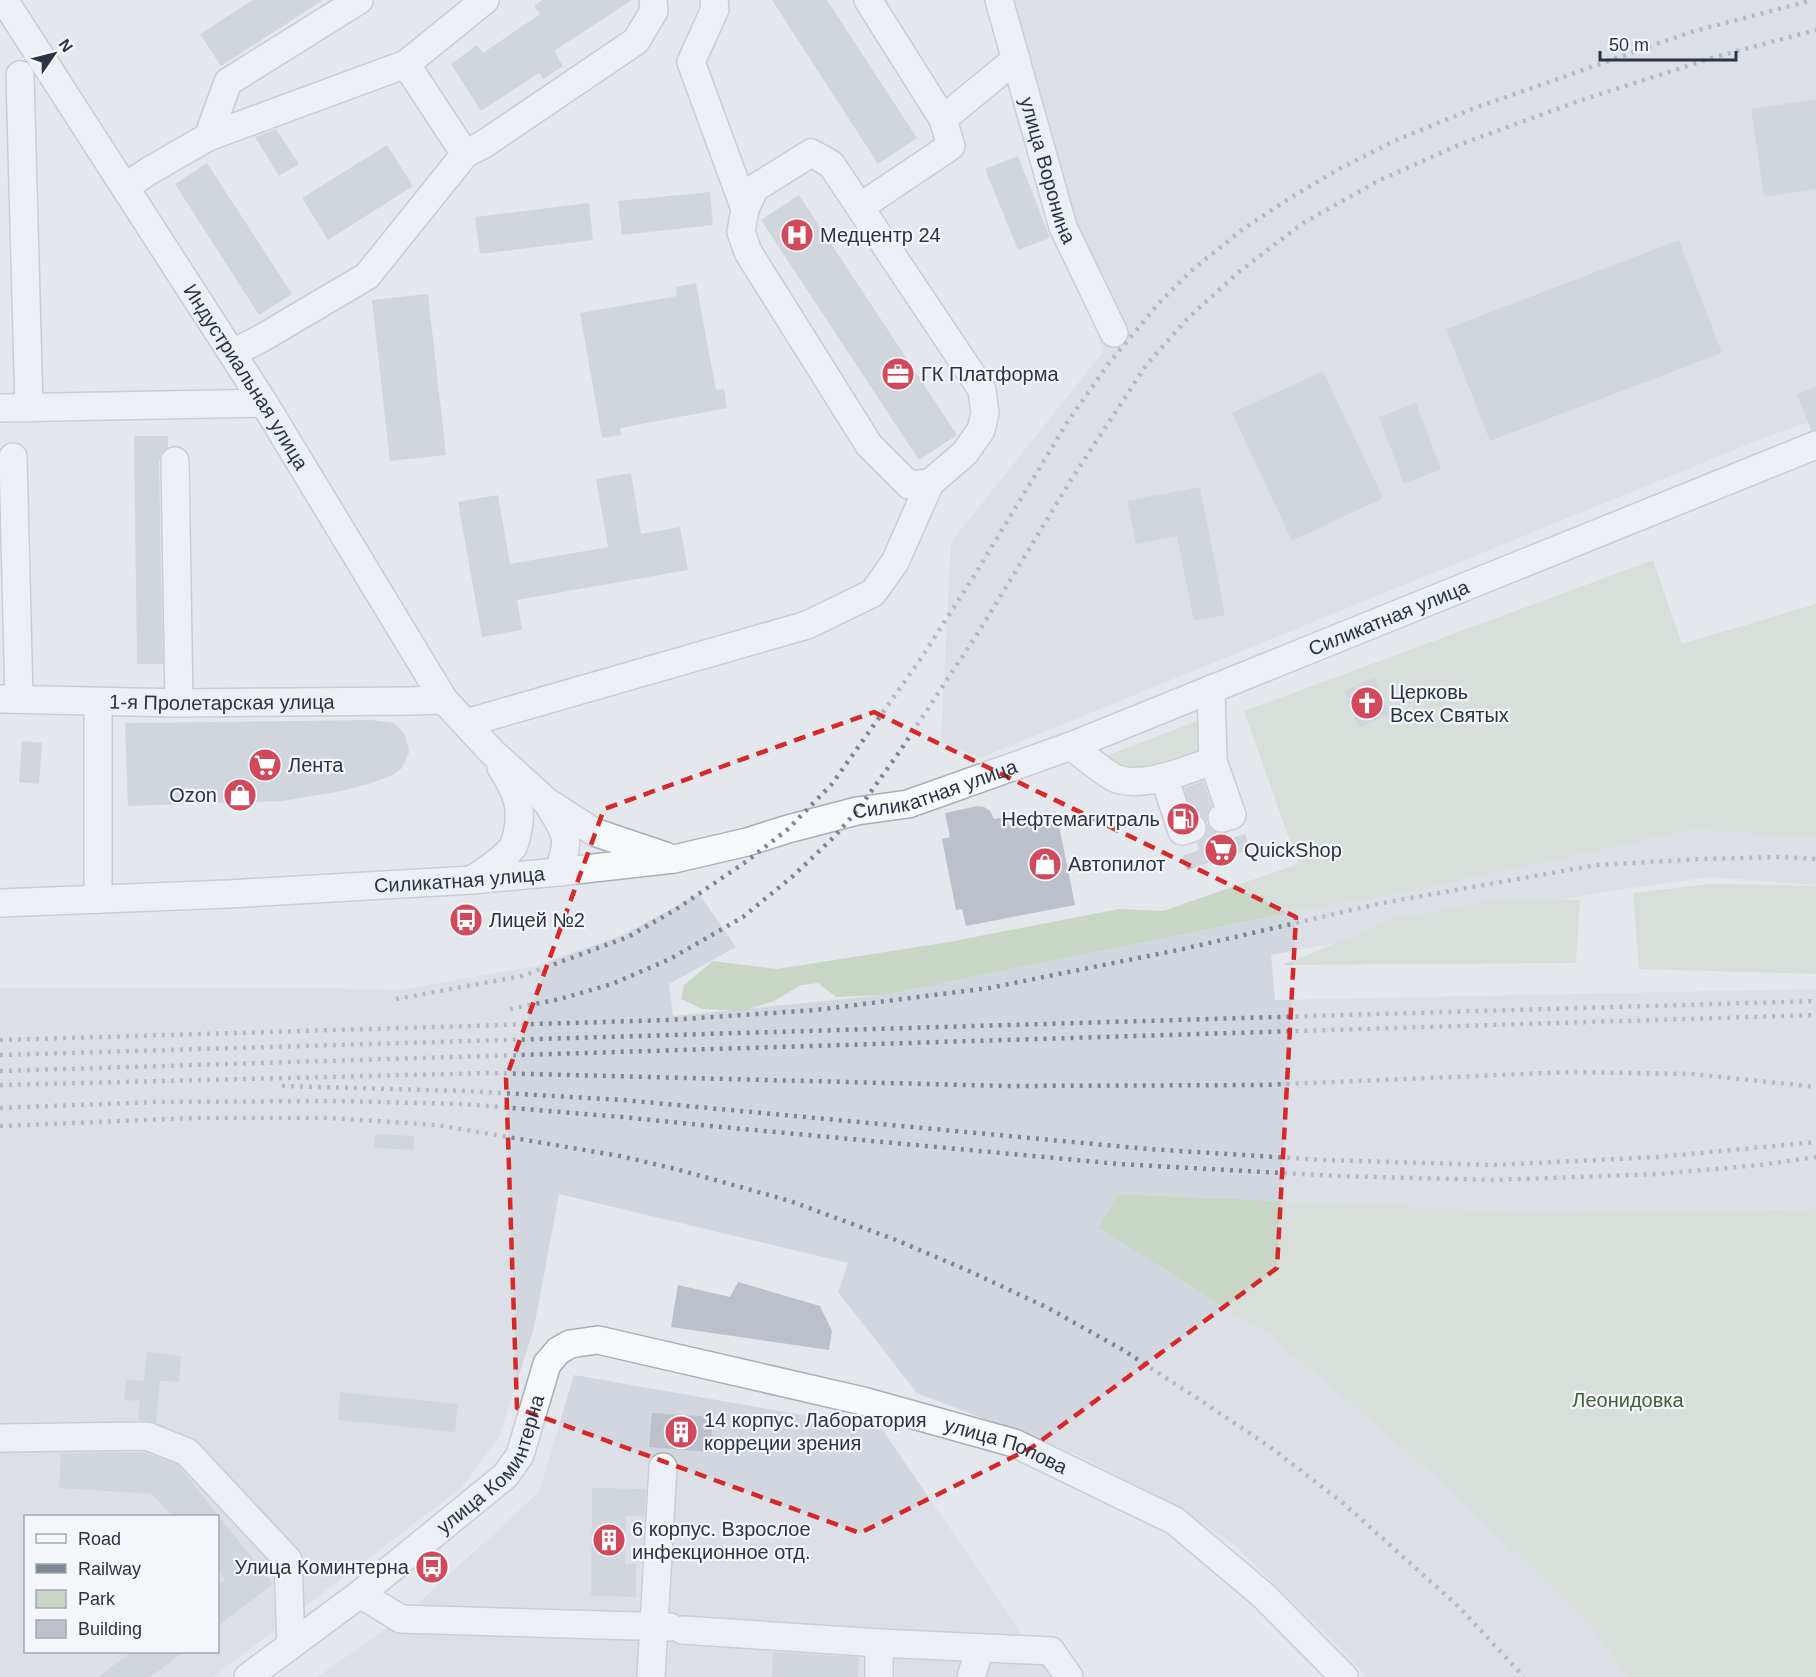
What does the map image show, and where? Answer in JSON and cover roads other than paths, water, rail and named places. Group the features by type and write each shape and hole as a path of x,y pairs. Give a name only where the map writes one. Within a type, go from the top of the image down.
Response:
{"street":[{"name":"Индустриальная улица","path":"4,0 233,353 444,700 491,751 546,801 594,832 674,859"},
{"path":"208,137 228,82 359,0"},
{"path":"125,187 208,137 406,64 485,0"},
{"path":"233,353 367,276 465,154 484,144 636,41 654,11 653,0"},
{"path":"714,0 715,9 691,62 745,208"},
{"path":"860,207 951,146 943,119 868,0"},
{"name":"улица Воронина","path":"999,0 1063,227 1114,333"},
{"path":"943,119 1016,59"},
{"path":"406,64 465,154"},
{"path":"29,408 10,76 47,66"},
{"path":"466,723 807,625 873,593 895,562 930,483 965,453 981,430 985,413 982,390 831,164 811,153 755,188 745,208 741,232 748,252 869,445 909,485 930,483"},
{"path":"0,408 264,403"},
{"name":"Силикатная улица","path":"0,903 228,894 472,880 558,872 674,859 747,842 838,816 908,804 1071,746 1816,445"},
{"path":"9,699 13,457"},
{"path":"175,461 179,703"},
{"path":"1071,746 1116,778 1133,781 1177,801 1217,788 1211,689"},
{"name":"1-я Пролетарская улица","path":"9,699 179,703 444,700"},
{"path":"98,702 98,899"},
{"name":"Индустриальная улица","path":"472,880 500,860 514,845 519,829 520,806 512,786 491,751"},
{"name":"Индустриальная улица","path":"546,801 566,837 566,850 558,872"},
{"name":"улица Попова","path":"570,1344 598,1341 863,1401 1014,1443 1175,1521 1264,1596 1344,1677"},
{"name":"улица Коминтерна","path":"248,1677 367,1601 505,1476 520,1455 547,1364 558,1351 570,1344"},
{"path":"0,1438 147,1436 187,1452 288,1560 295,1647"},
{"path":"651,1677 669,1628 663,1467"},
{"path":"367,1601 401,1619 669,1628 879,1643 1051,1651 1069,1677"},
{"path":"879,1643 879,1677"},
{"path":"970,1677 980,1648"}],"tunnel":[{"path":"1184,807 1214,796"}],"railway":[{"path":"396,999 522,976 628,937 675,910 747,861 788,829 832,784 920,660 1068,421 1109,363 1159,303 1191,271 1243,229 1337,170 1394,141 1475,108 1691,32 1813,0"},
{"path":"510,1009 560,999 612,984 670,959 743,917 793,876 835,836 857,811 900,751 983,625 1071,480 1147,364 1188,318 1240,271 1303,223 1380,180 1461,144 1579,101 1715,57 1816,30"},
{"path":"0,1040 669,1020 816,1010 989,988 1183,949 1382,903 1597,865 1701,859 1781,857 1816,859"},
{"path":"0,1055 1816,1001"},
{"path":"0,1071 1816,1015"},
{"path":"0,1085 490,1073 1006,1086 1261,1085 1571,1072 1692,1074 1816,1087"},
{"path":"282,1086 467,1091 623,1100 1148,1149 1323,1160 1494,1165 1658,1157 1816,1142"},
{"path":"0,1108 155,1102 336,1101 463,1104 1119,1164 1336,1176 1494,1180 1659,1174 1760,1165 1816,1157"},
{"path":"0,1126 194,1118 329,1118 437,1125 620,1156 790,1201 896,1240 969,1271 1048,1308 1123,1350 1270,1447 1343,1503 1458,1606 1524,1677"}],"place":[{"name":"Медцентр 24","path":"797,235"},
{"name":"ГК Платформа","path":"898,374"},
{"name":"Церковь Всех Святых","path":"1367,703"},
{"name":"Лента","path":"265,765"},
{"name":"Ozon","path":"240,795"},
{"name":"Нефтемагитраль","path":"1183,819"},
{"name":"QuickShop","path":"1221,850"},
{"name":"Автопилот","path":"1045,864"},
{"name":"Лицей №2","path":"466,920"},
{"name":"14 корпус. Лаборатория корреции зрения","path":"681,1432"},
{"name":"6 корпус. Взрослое инфекционное отд.","path":"609,1540"},
{"name":"Улица Коминтерна","path":"432,1567"}],"park label":[{"name":"Леонидовка","path":"1628,1400"}]}
